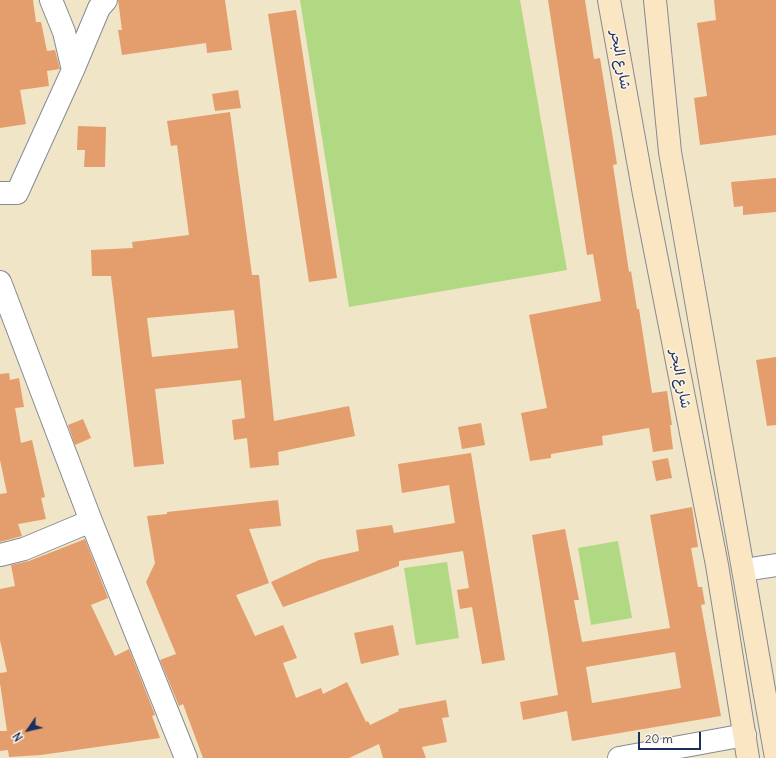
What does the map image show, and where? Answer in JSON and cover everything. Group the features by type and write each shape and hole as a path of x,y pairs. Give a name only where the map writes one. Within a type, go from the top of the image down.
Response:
{"main road":[{"name":"شارع البحر","path":"609,0 644,194 718,565 748,758"},
{"name":"شارع البحر","path":"655,0 670,152 776,758"}],"street":[{"path":"51,0 64,32 74,70"},
{"path":"0,193 17,193 74,70 99,8 106,0"},
{"path":"0,282 91,521 186,758"},
{"path":"0,555 24,549 91,521"},
{"path":"744,570 776,565"},
{"path":"619,758 745,735"}],"green space":[{"path":"300,0 520,0 567,270 349,307"},
{"path":"618,541 632,618 591,625 578,548"},
{"path":"447,562 459,638 416,645 404,568"}],"building":[{"path":"0,0 33,0 36,22 41,22 47,51 55,50 60,69 47,71 49,86 20,90 26,124 0,128"},
{"path":"118,0 225,0 232,50 207,53 206,43 122,55 118,30 122,30"},
{"path":"548,0 585,0 594,59 600,58 617,164 613,165 629,272 631,271 637,309 639,309 652,393 667,391 672,425 670,425 673,449 653,452 649,428 602,436 603,445 551,454 551,458 530,461 521,413 547,408 529,315 601,301 593,254 587,255"},
{"path":"714,0 776,0 776,135 700,145 694,98 707,96 697,23 716,20"},
{"path":"296,10 337,278 309,282 268,14"},
{"path":"238,90 241,108 215,111 212,94"},
{"path":"230,112 252,275 259,275 274,421 349,406 355,436 278,452 279,465 250,468 247,438 234,440 232,420 245,418 241,380 155,389 164,464 134,467 111,276 92,276 91,250 133,248 132,242 189,235 177,145 171,146 167,121","holes":["234,310 238,348 152,357 147,318"]},
{"path":"78,126 106,127 105,167 84,167 85,150 77,150"},
{"path":"776,178 776,212 743,215 743,206 734,207 731,182"},
{"path":"776,357 776,425 767,426 756,360"},
{"path":"9,373 10,380 19,378 24,407 15,408 21,443 32,440 45,497 41,498 46,519 18,524 22,536 0,542 0,494 7,493 0,460 0,374"},
{"path":"83,419 91,438 75,445 68,425"},
{"path":"481,423 485,445 462,449 458,427"},
{"path":"471,453 505,660 482,664 472,607 460,609 457,590 469,588 463,551 399,561 399,566 283,607 271,582 319,560 359,551 356,530 392,525 394,533 455,523 449,485 402,493 398,464"},
{"path":"668,458 672,478 656,481 652,461"},
{"path":"278,500 281,526 249,529 269,583 236,595 255,636 283,625 297,658 283,663 296,698 321,688 323,694 347,682 366,722 368,721 370,725 399,711 398,709 446,700 449,717 442,718 447,742 422,747 426,758 383,758 379,744 349,758 203,758 183,704 179,706 160,660 176,654 146,582 155,563 147,516 167,514 167,512"},
{"path":"692,507 698,547 691,548 698,587 702,587 705,604 701,605 721,716 572,741 567,711 523,720 520,702 558,695 532,535 565,529 579,600 574,600 582,642 670,628 650,515","holes":["675,652 681,688 592,703 586,667"]},
{"path":"85,539 108,598 91,605 115,656 129,649 155,715 152,716 160,738 41,755 9,757 8,750 0,751 0,731 7,731 0,673 7,672 0,640 0,589 15,586 11,565 29,561"},
{"path":"393,625 399,655 361,664 354,633"}]}
